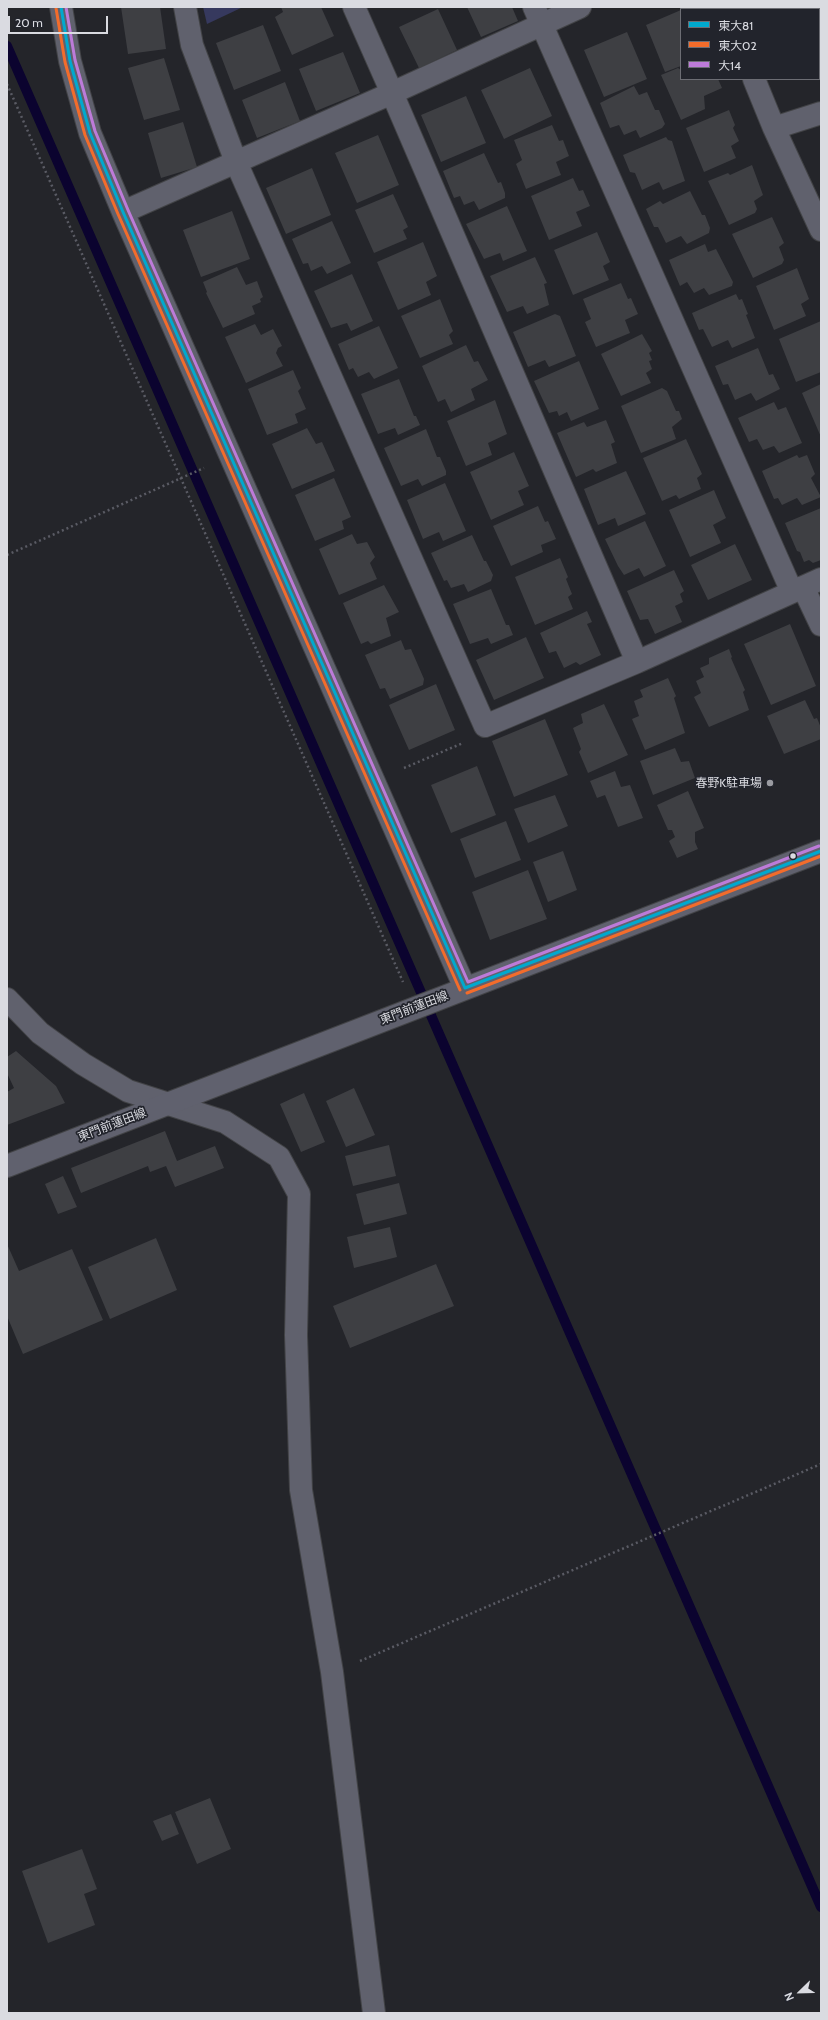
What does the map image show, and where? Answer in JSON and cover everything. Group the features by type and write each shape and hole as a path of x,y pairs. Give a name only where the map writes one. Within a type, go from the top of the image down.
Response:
{"main road":[{"name":"東門前蓮田線","path":"7,1166 821,851"}],"street":[{"path":"61,7 70,61 90,133 123,212 465,988"},
{"path":"185,7 192,45 236,162 484,726 637,662 805,586"},
{"path":"354,7 637,662"},
{"path":"123,212 392,93 538,16 580,7"},
{"path":"538,16 805,586 821,625"},
{"path":"754,80 774,128 821,230"},
{"path":"774,128 821,113"},
{"path":"7,999 40,1033 83,1064 128,1091 170,1103 225,1122 279,1157 299,1194 296,1335 301,1490 332,1672 374,2013"}],"path":[{"path":"7,84 180,479 415,1008"},
{"path":"7,555 231,455"},
{"path":"404,768 476,738 484,726"},
{"path":"332,1672 821,1464"}],"shaded area":[{"path":"203,7 243,7 207,24"}],"building":[{"path":"121,7 160,7 166,49 128,54"},
{"path":"281,7 321,7 334,36 292,55 275,17 283,12"},
{"path":"467,7 512,7 518,21 481,37"},
{"path":"703,7 704,8 688,8"},
{"path":"438,9 457,50 419,68 399,27"},
{"path":"680,10 680,66 665,72 646,25"},
{"path":"263,25 281,71 234,90 216,43"},
{"path":"627,32 647,79 604,97 584,50"},
{"path":"343,52 360,93 316,111 299,69"},
{"path":"164,58 180,110 144,120 128,68"},
{"path":"530,68 552,116 504,139 481,90"},
{"path":"678,68 680,69 680,80 718,80 722,88 704,96 705,109 681,120 661,75"},
{"path":"285,82 300,121 257,138 242,100"},
{"path":"634,86 639,95 647,92 655,110 659,110 665,124 662,128 640,138 636,130 624,135 619,125 610,128 600,103"},
{"path":"466,96 486,143 441,162 421,115"},
{"path":"729,110 735,125 733,128 739,141 731,146 736,158 704,172 686,128"},
{"path":"183,122 197,167 161,178 148,133"},
{"path":"552,125 559,141 563,140 569,156 556,162 561,175 526,189 516,164 522,160 514,140"},
{"path":"378,135 399,185 357,203 335,153"},
{"path":"666,137 668,140 672,141 685,181 663,190 659,182 642,190 635,173 630,172 623,155"},
{"path":"484,153 498,183 501,182 505,193 505,198 479,210 474,201 464,205 460,196 454,198 443,171"},
{"path":"752,165 763,195 754,201 757,209 755,213 729,225 708,181 728,173 730,175"},
{"path":"312,168 331,215 286,234 266,188"},
{"path":"573,178 579,191 583,190 590,206 576,212 582,226 549,240 531,196"},
{"path":"690,191 702,215 705,215 710,228 709,233 687,244 681,236 666,243 658,227 654,227 646,209 660,201 663,204"},
{"path":"393,194 408,227 403,230 407,239 374,253 355,210"},
{"path":"507,206 527,251 503,261 500,253 484,259 466,224"},
{"path":"232,211 250,259 201,277 183,230"},
{"path":"772,217 784,243 779,247 784,260 782,264 753,278 732,234"},
{"path":"332,221 351,263 327,274 322,266 311,271 308,263 303,264 292,239"},
{"path":"597,232 610,262 603,266 609,280 573,295 554,250"},
{"path":"423,242 437,276 426,282 431,295 398,310 377,262"},
{"path":"705,244 708,252 716,249 733,282 732,286 709,295 704,288 694,293 687,282 680,286 669,260"},
{"path":"535,257 547,283 544,284 549,305 527,314 523,306 507,312 490,276"},
{"path":"237,267 246,285 257,281 263,297 260,299 261,302 252,306 255,314 223,328 206,293 207,292 203,282"},
{"path":"797,268 809,299 801,304 806,316 774,330 756,286"},
{"path":"352,274 373,321 351,331 347,323 331,328 314,291"},
{"path":"621,283 628,299 631,298 638,314 625,320 630,333 596,347 585,322 591,319 583,299"},
{"path":"736,294 739,300 742,299 748,314 746,315 755,338 732,348 728,340 712,347 703,329 699,330 692,313"},
{"path":"440,299 453,331 449,335 453,344 420,358 401,316"},
{"path":"555,314 560,316 576,356 549,367 545,360 528,367 513,332"},
{"path":"821,321 821,372 796,382 779,339"},
{"path":"255,324 261,335 273,329 282,346 278,348 276,353 283,366 246,383 225,337"},
{"path":"379,326 398,368 374,379 369,372 358,377 353,368 349,370 338,344"},
{"path":"642,334 652,351 649,353 652,360 649,361 652,369 646,373 651,383 621,396 601,354"},
{"path":"466,345 474,362 478,361 488,380 471,389 475,400 451,412 445,399 438,402 422,366"},
{"path":"758,348 769,375 773,374 780,389 756,401 751,393 735,400 728,384 723,385 715,366"},
{"path":"579,361 599,409 571,421 567,412 559,416 557,411 549,413 534,381"},
{"path":"293,370 301,388 298,391 306,409 295,414 298,423 267,435 248,389"},
{"path":"399,379 414,416 416,416 420,425 398,435 395,428 378,434 361,394"},
{"path":"821,384 821,437 802,393"},
{"path":"662,388 667,391 676,411 679,411 682,419 672,427 676,439 641,453 621,406"},
{"path":"495,400 507,434 488,443 492,455 466,466 447,421"},
{"path":"774,402 778,410 786,407 802,443 779,453 774,446 763,450 757,439 749,442 738,418"},
{"path":"606,420 615,442 611,444 617,463 596,472 593,469 576,477 557,433 584,422 587,427"},
{"path":"307,428 316,444 322,442 335,471 292,489 272,444"},
{"path":"426,429 437,457 440,457 446,471 446,475 422,486 418,479 401,486 384,448"},
{"path":"686,439 702,474 697,478 701,489 679,499 676,495 662,501 643,458"},
{"path":"514,452 529,486 518,491 524,505 491,520 470,472"},
{"path":"797,455 799,458 807,455 815,474 811,478 821,497 802,505 797,498 782,505 778,498 774,499 762,471"},
{"path":"626,471 646,514 618,526 615,518 598,525 584,489"},
{"path":"334,478 351,517 342,521 344,529 315,541 295,495"},
{"path":"445,483 466,531 443,541 439,532 423,539 407,500"},
{"path":"714,490 726,518 713,525 721,543 690,557 669,510"},
{"path":"538,506 545,522 548,521 556,539 541,545 543,552 511,566 493,526"},
{"path":"821,508 821,560 813,563 809,560 804,562 800,552 797,551 785,523"},
{"path":"645,521 666,566 644,577 639,568 624,575 605,539"},
{"path":"352,534 357,544 367,542 375,557 370,563 377,579 339,595 319,549"},
{"path":"472,535 484,561 486,561 493,575 491,581 468,592 464,584 451,588 447,580 444,581 431,553"},
{"path":"735,544 752,580 708,600 691,565"},
{"path":"560,558 568,577 566,579 572,594 568,597 573,609 535,625 515,577"},
{"path":"674,570 684,591 680,594 683,602 675,606 682,622 655,634 648,619 640,620 627,591"},
{"path":"384,585 399,612 386,618 391,636 371,644 368,641 361,644 343,603"},
{"path":"491,589 506,625 509,625 513,635 491,644 488,638 470,644 453,604"},
{"path":"587,611 592,622 587,624 601,655 580,665 576,662 564,668 556,651 549,653 540,633"},
{"path":"790,624 816,686 771,705 744,644"},
{"path":"526,637 544,678 494,700 476,660"},
{"path":"401,640 405,650 411,649 424,679 423,685 390,699 385,688 380,689 365,655"},
{"path":"729,649 731,658 745,690 743,692 749,710 709,727 694,697 701,693 696,681 704,677 700,668 709,664 709,658"},
{"path":"668,678 676,696 674,698 685,733 645,750 632,719 639,716 634,701 643,697 640,690"},
{"path":"436,684 455,730 409,750 389,705"},
{"path":"805,700 814,719 817,718 821,728 821,739 784,754 767,716"},
{"path":"604,704 628,755 588,773 579,752 581,749 573,728 583,723 581,714"},
{"path":"545,719 568,775 514,797 492,741"},
{"path":"675,748 681,762 689,761 695,778 653,795 640,761"},
{"path":"477,766 496,815 451,833 431,785"},
{"path":"615,771 621,787 630,785 643,818 618,827 605,795 597,798 590,781"},
{"path":"688,791 704,828 695,832 695,842 698,849 677,858 669,841 675,837 672,830 668,830 657,805"},
{"path":"555,795 568,826 528,843 514,809"},
{"path":"506,821 521,860 475,878 460,839"},
{"path":"563,851 577,890 548,902 533,862"},
{"path":"528,870 547,919 490,940 472,892"},
{"path":"16,1051 56,1086 65,1103 7,1125 7,1092 14,1088 7,1073 7,1057"},
{"path":"354,1088 375,1135 346,1147 326,1101"},
{"path":"304,1093 325,1142 301,1152 280,1104"},
{"path":"165,1131 177,1161 215,1146 224,1168 175,1187 166,1166 150,1172 148,1166 81,1193 71,1168"},
{"path":"389,1145 396,1176 353,1186 345,1156"},
{"path":"63,1176 77,1207 58,1214 45,1184"},
{"path":"399,1183 407,1214 364,1225 356,1194"},
{"path":"390,1227 397,1257 354,1268 347,1237"},
{"path":"156,1238 177,1290 110,1319 88,1267"},
{"path":"7,1244 19,1271 72,1249 103,1320 23,1354 7,1316"},
{"path":"436,1264 454,1306 350,1348 333,1306"},
{"path":"210,1798 231,1849 197,1864 175,1812"},
{"path":"171,1814 179,1834 162,1841 153,1821"},
{"path":"82,1849 97,1889 84,1894 95,1925 48,1943 22,1871"}],"waterway":[{"path":"7,46 821,1907"}],"transit line":[{"name":"東大81","path":"61,7 70,61 90,133 123,212 465,988"},
{"name":"大14","path":"66,7 75,60 95,131 128,210 468,982 819,846"},
{"name":"東大02","path":"56,8 65,62 85,135 118,214 460,990"},
{"name":"東大81","path":"465,988 821,851"},
{"name":"東大02","path":"467,993 821,856"}],"place":[{"name":"春野K駐車場","path":"770,783"}]}
